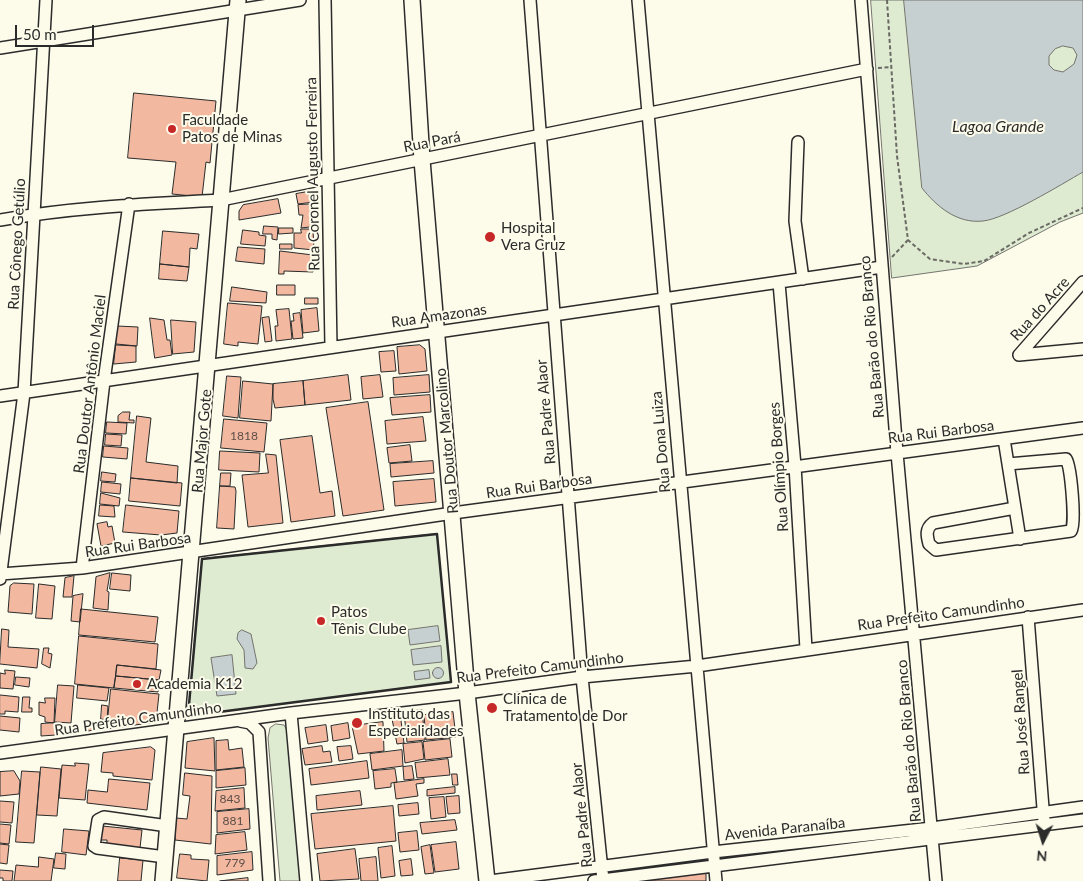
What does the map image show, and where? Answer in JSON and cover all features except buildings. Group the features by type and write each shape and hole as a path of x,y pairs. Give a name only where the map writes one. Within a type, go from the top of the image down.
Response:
{"main road":[{"name":"Rua Doutor Marcolino","path":"412,0 422,160 438,331 467,693 488,881"},
{"name":"Rua Major Gote","path":"162,881 177,728 237,5"}],"street":[{"name":"Rua Cônego Getúlio","path":"0,578 24,393 42,42 46,0"},
{"path":"0,48 42,42 237,5 300,0"},
{"name":"Rua Coronel Augusto Ferreira","path":"325,0 330,347"},
{"name":"Rua Padre Alaor","path":"530,0 582,676 602,866 599,880"},
{"name":"Rua Dona Luiza","path":"638,0 716,881"},
{"name":"Rua Barão do Rio Branco","path":"862,0 897,453 936,881"},
{"name":"Rua Pará","path":"0,220 34,214 129,204 222,200 867,69"},
{"path":"798,142 794,205 804,279"},
{"name":"Rua Doutor Antônio Maciel","path":"82,568 104,381 129,204"},
{"name":"Rua Amazonas","path":"0,396 882,267"},
{"name":"Rua do Acre","path":"1083,282 1019,355 1083,349"},
{"name":"Rua Olímpio Borges","path":"779,283 795,466 806,649"},
{"name":"Rua Rui Barbosa","path":"0,574 82,568 453,513 1083,428"},
{"path":"1004,439 1020,539"},
{"path":"1008,464 1066,458 1068,462 1073,528 1071,530 1020,539 936,550 929,544 926,532 928,526 932,523 1015,508"},
{"name":"Rua Prefeito Camundinho","path":"0,753 291,713 467,693 582,676 697,666 1083,610"},
{"name":"Rua José Rangel","path":"1028,617 1044,820"},
{"path":"291,713 306,881"},
{"path":"236,721 250,724 259,732 269,881"},
{"path":"259,732 267,724 274,721 283,721 292,726"},
{"name":"Avenida Paranaíba","path":"1044,820 1083,807"},
{"path":"165,857 97,848 94,846 98,820 104,817 168,826"},
{"name":"Avenida Paranaíba","path":"599,880 1044,820 1083,820"},
{"name":"Avenida Paranaíba","path":"488,881 565,876 602,866 713,852 932,834"}],"path":[{"path":"887,0 897,163 908,240 930,259 964,264 984,261 1029,233 1083,208"},
{"path":"867,69 891,66"},
{"path":"882,267 908,240"}],"green space":[{"name":"Lagoa Grande","path":"871,0 1083,0 1083,213 1060,222 977,266 892,278"},
{"name":"Patos Tênis Clube","path":"437,534 451,682 188,716 202,559"},
{"path":"276,724 284,725 289,734 302,881 280,881 268,738 270,728"}],"water":[{"name":"Lagoa Grande","path":"904,0 1083,0 1083,172 1019,208 993,219 983,221 964,220 956,217 941,207 922,188","holes":["1063,46 1073,48 1077,55 1074,64 1063,72 1054,70 1049,65 1049,56 1055,49"]},
{"path":"438,626 440,641 410,645 408,630"},
{"path":"242,630 251,634 257,663 253,669 245,668 244,650 237,639 238,633"},
{"path":"441,646 442,662 413,665 411,650"},
{"path":"232,655 236,694 217,696 211,658"},
{"path":"438,667 444,673 438,679 432,673"},
{"path":"429,670 430,678 415,680 414,672"}],"wall":[{"path":"437,534 451,682 188,716 202,559 437,534"}],"place":[{"name":"Faculdade Patos de Minas","path":"172,129"},
{"name":"Hospital Vera Cruz","path":"490,237"},
{"name":"Patos Tênis Clube","path":"321,621"},
{"name":"Academia K12","path":"137,684"},
{"name":"Clínica de Tratamento de Dor","path":"492,708"},
{"name":"Instituto das Especialidades","path":"357,723"}]}
